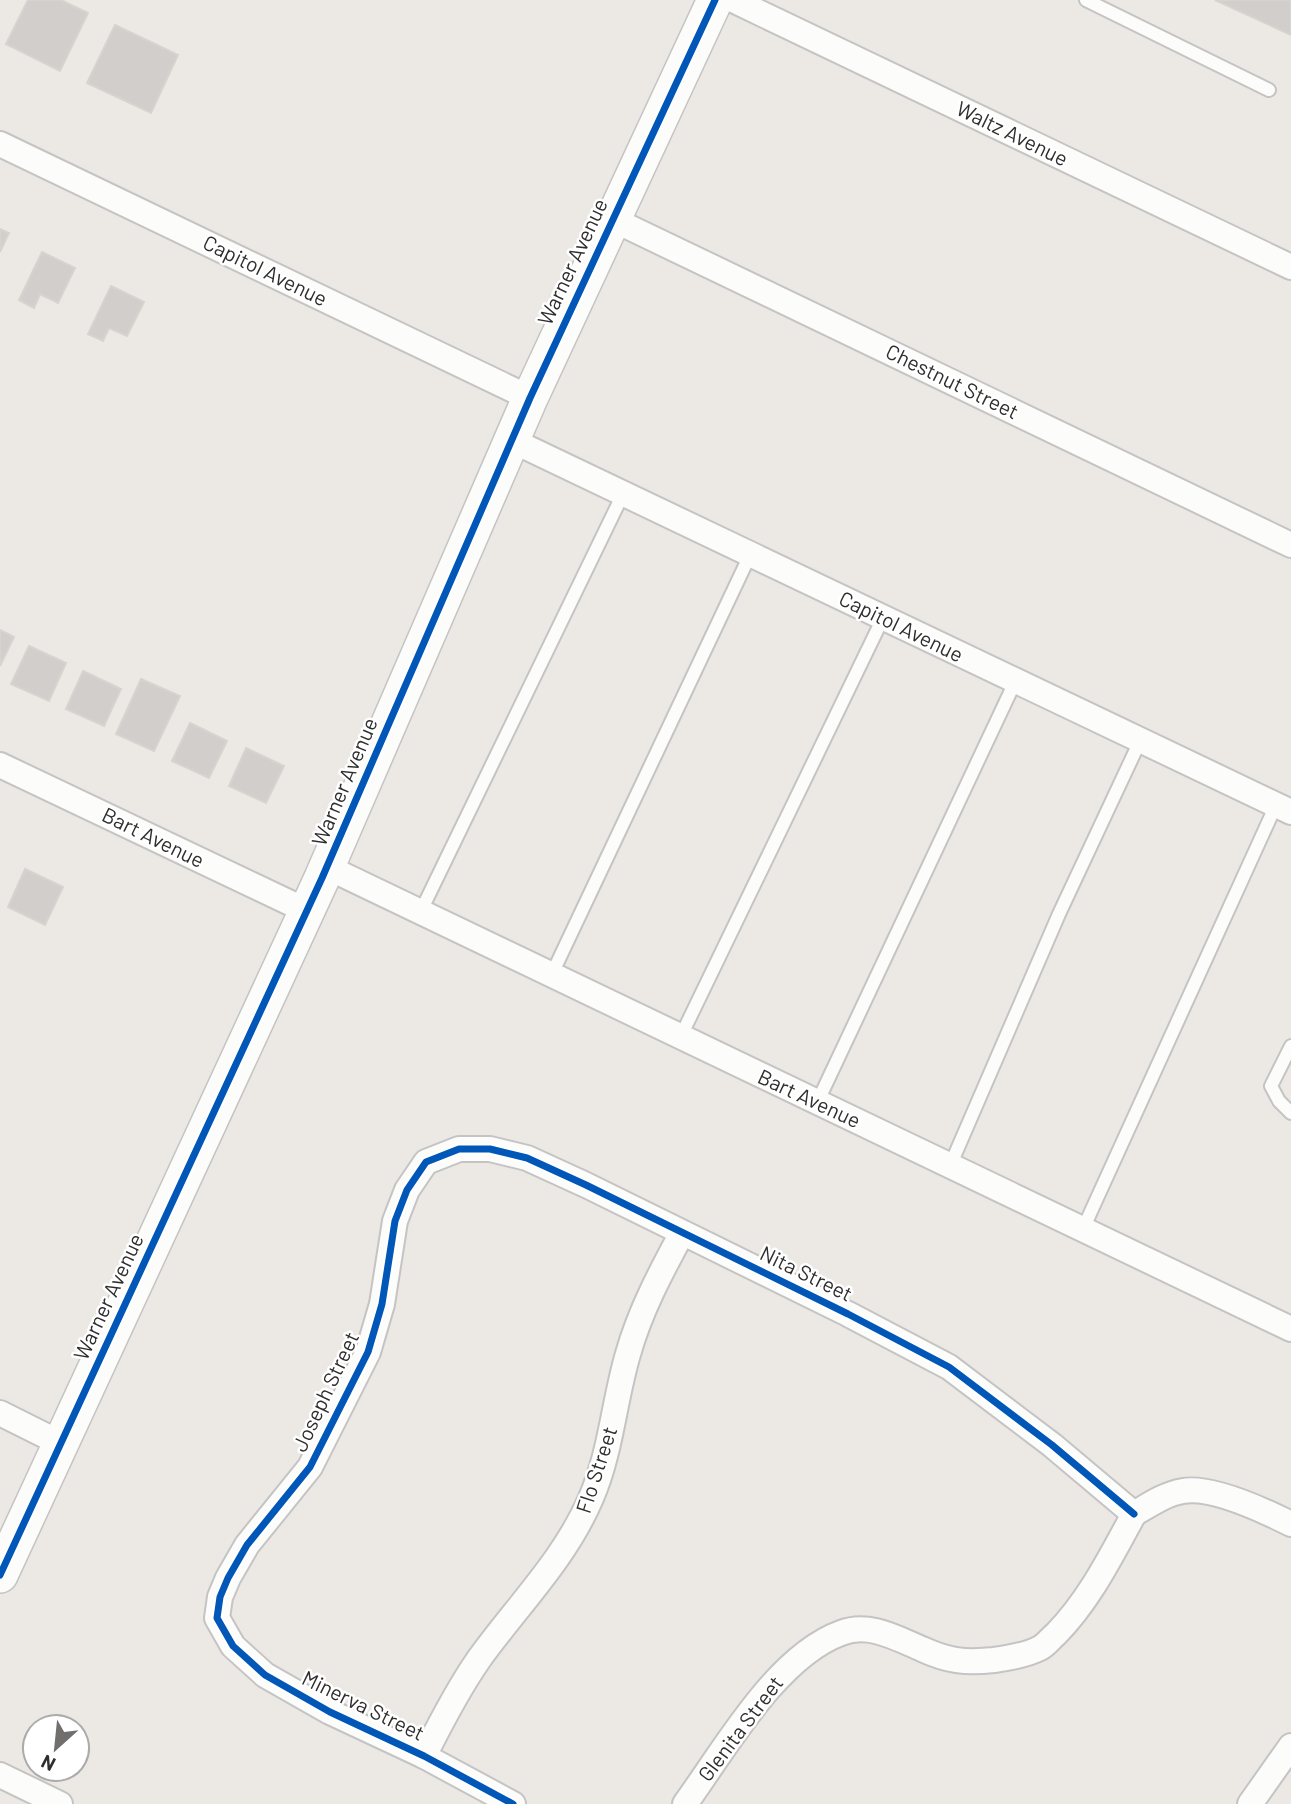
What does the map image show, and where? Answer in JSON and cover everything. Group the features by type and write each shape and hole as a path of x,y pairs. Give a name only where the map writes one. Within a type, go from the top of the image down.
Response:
{"street":[{"name":"Warner Avenue","path":"0,1574 327,867 511,440 715,0"},
{"name":"Waltz Avenue","path":"733,0 1291,267"},
{"name":"Capitol Avenue","path":"0,144 530,398"},
{"name":"Chestnut Street","path":"612,219 1291,545"},
{"name":"Capitol Avenue","path":"511,440 1284,809"},
{"name":"Bart Avenue","path":"0,765 307,911"},
{"name":"Bart Avenue","path":"327,867 1291,1329"},
{"name":"Nita Street","path":"426,1162 458,1149 490,1149 527,1158 848,1314 949,1367 1052,1445 1134,1514"},
{"name":"Joseph Street","path":"217,1618 220,1597 228,1578 247,1545 310,1467 368,1352 382,1304 395,1221 407,1190 426,1162"},
{"name":"Flo Street","path":"424,1756 458,1691 481,1657 570,1541 592,1496 606,1455 628,1355 642,1314 682,1233"},
{"path":"0,1413 60,1443"},
{"path":"1134,1514 1160,1498 1185,1490 1222,1495 1291,1524"},
{"name":"Glenita Street","path":"685,1804 770,1686 796,1660 828,1638 844,1632 879,1631 941,1658 968,1662 1008,1658 1042,1648 1073,1616 1100,1577 1134,1514"},
{"name":"Minerva Street","path":"217,1618 233,1646 265,1675 330,1712 424,1756 513,1804"},
{"path":"1250,1804 1291,1746"},
{"path":"0,1775 60,1804"}],"lane":[{"path":"1086,0 1269,90"},
{"path":"420,913 623,494"},
{"path":"551,976 750,555"},
{"path":"680,1038 883,618"},
{"path":"817,1103 1015,682"},
{"path":"950,1166 1059,914 1140,741"},
{"path":"1083,1229 1284,809"},
{"path":"1291,1046 1271,1086 1279,1101 1291,1113"}],"building":[{"path":"28,0 61,0 88,13 60,71 6,44"},
{"path":"1215,0 1291,0 1291,35"},
{"path":"115,25 178,55 151,113 87,83"},
{"path":"0,229 9,233 0,252"},
{"path":"42,252 75,268 58,303 40,294 34,308 19,300"},
{"path":"111,286 144,302 127,336 109,328 103,341 88,334"},
{"path":"0,630 14,637 0,666"},
{"path":"29,646 66,663 49,701 11,684"},
{"path":"83,671 121,689 104,726 66,709"},
{"path":"141,679 180,696 154,751 116,734"},
{"path":"190,723 227,741 209,778 172,761"},
{"path":"246,748 284,766 266,803 229,786"},
{"path":"25,869 63,887 45,925 8,907"}],"cycle path":[{"path":"0,1575 322,878 530,398 715,0"},
{"path":"513,1804 424,1756 330,1712 265,1675 233,1646 217,1618 220,1597 228,1578 247,1545 310,1467 368,1352 382,1304 395,1221 407,1190 426,1162 459,1149 490,1149 527,1158 848,1314 949,1367 1052,1445 1134,1514"}]}
